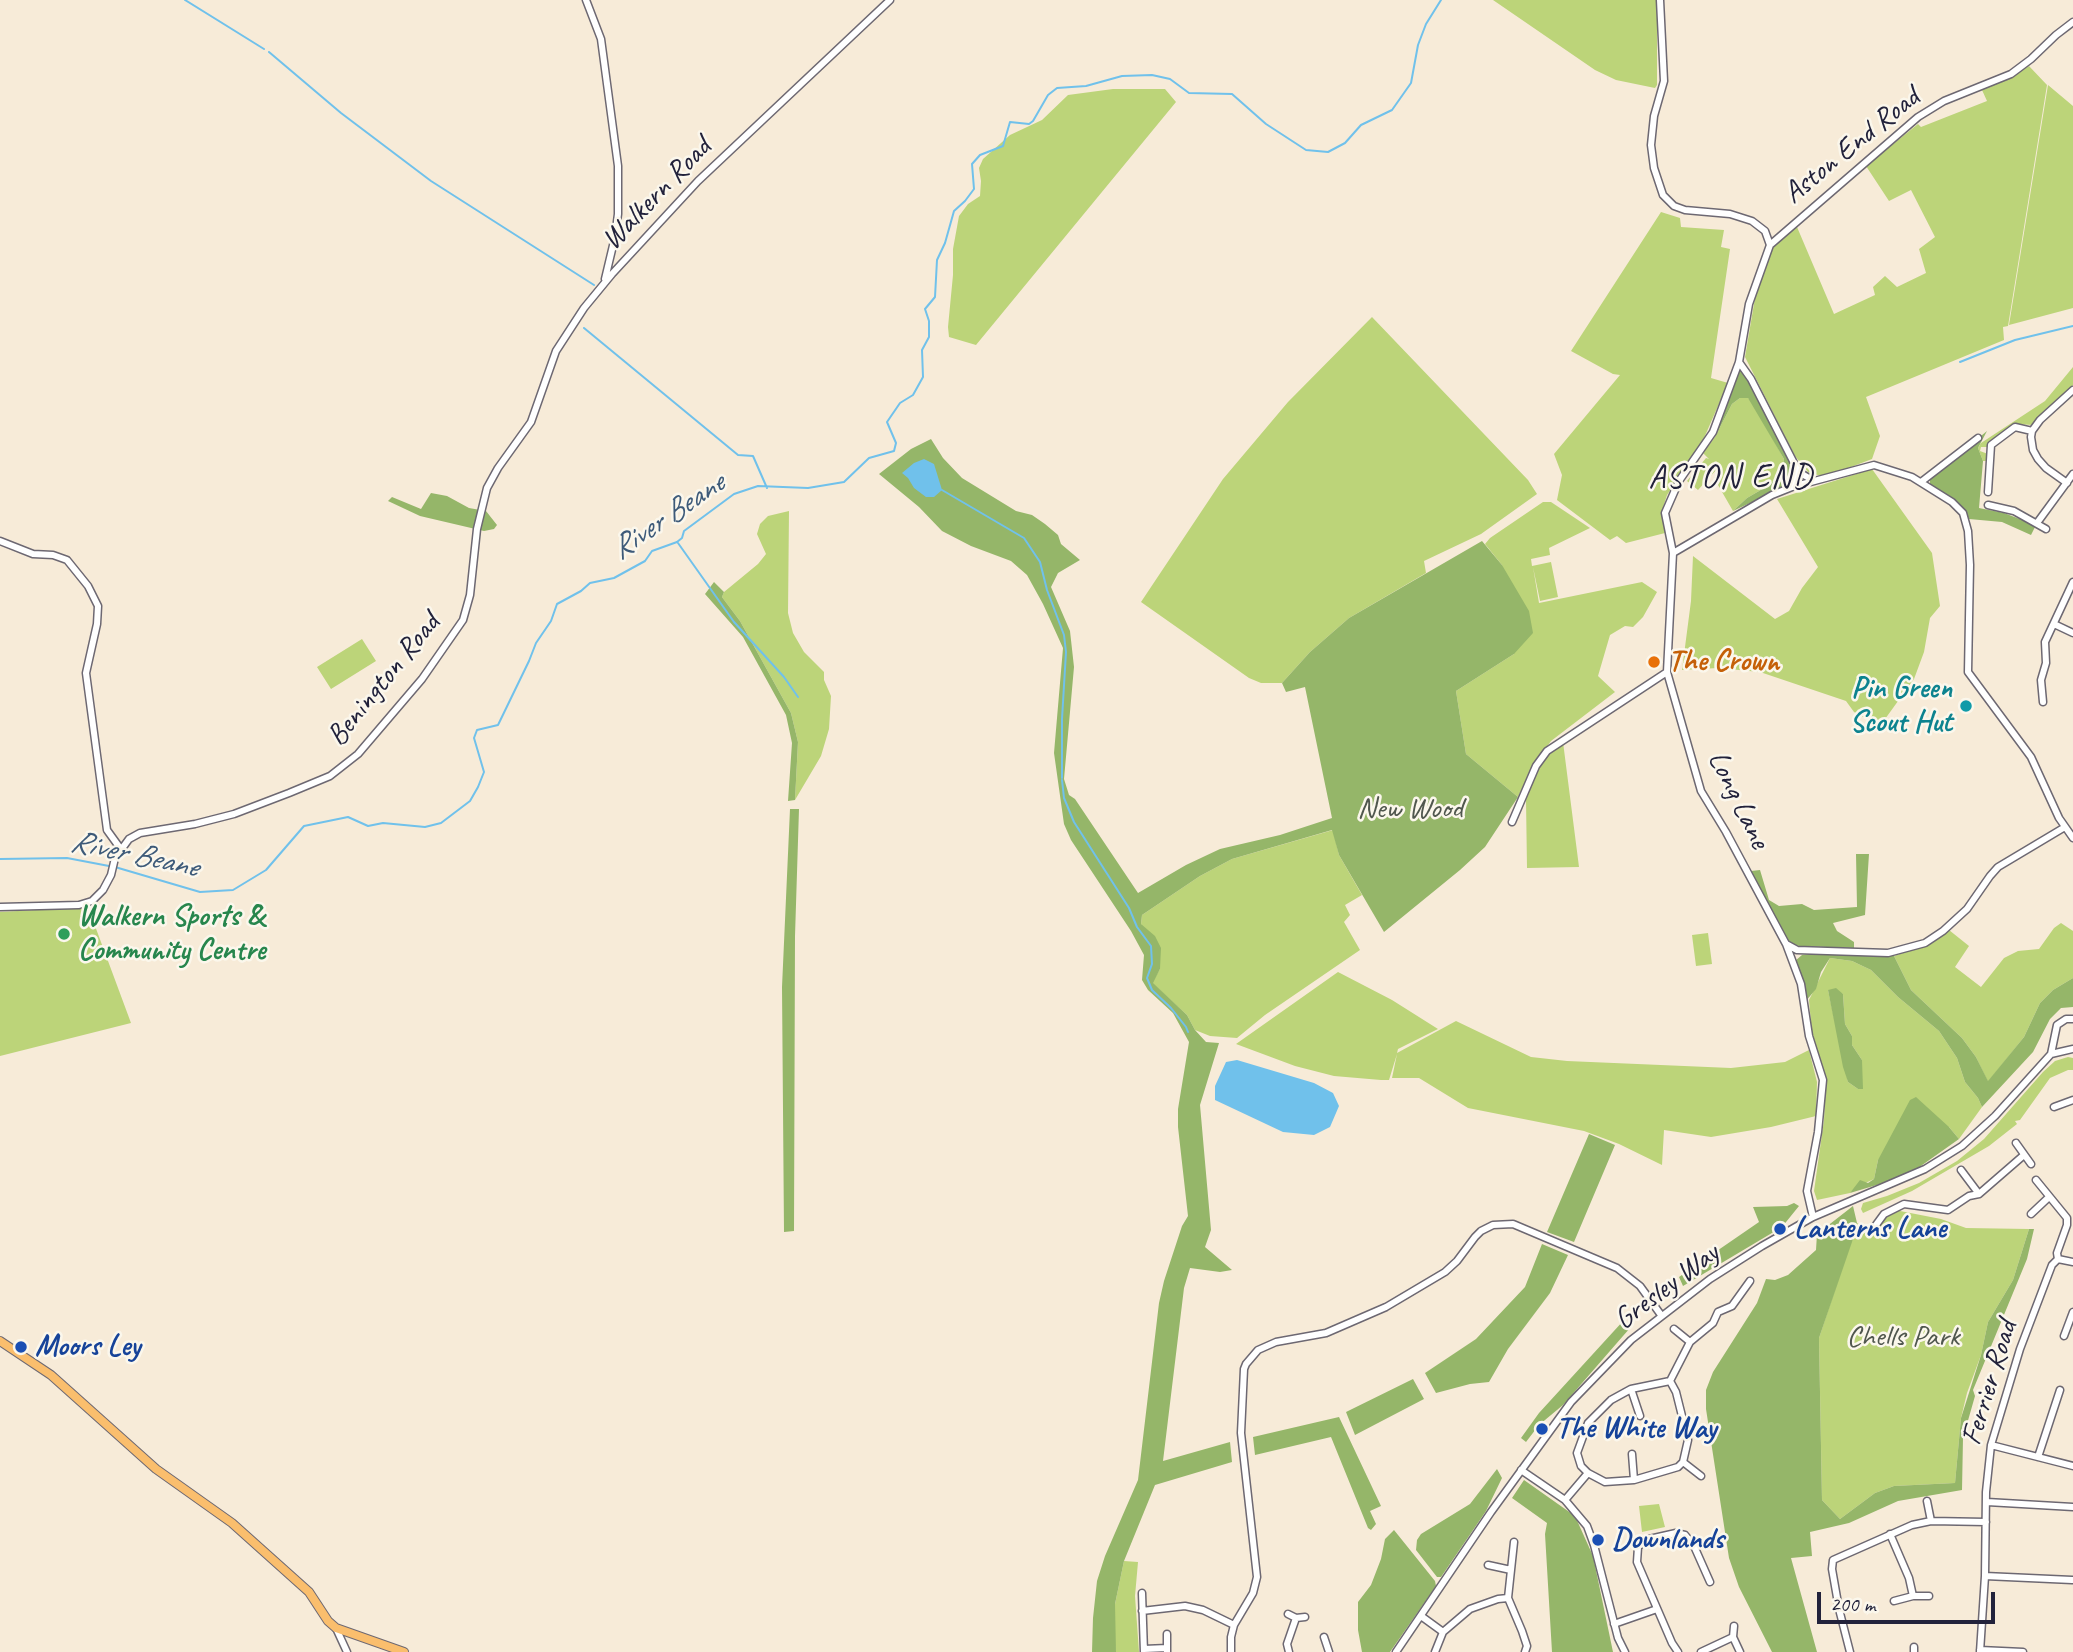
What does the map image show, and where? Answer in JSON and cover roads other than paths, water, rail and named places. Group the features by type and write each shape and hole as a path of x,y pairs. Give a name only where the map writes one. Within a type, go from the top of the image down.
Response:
{"main road":[{"path":"0,1342 51,1375 156,1469 232,1523 309,1592 328,1621 336,1628 404,1652"}],"street":[{"name":"Walkern Road","path":"586,0 601,39 618,166 617,226 605,281"},
{"name":"Walkern Road","path":"605,281 698,181 890,0"},
{"path":"1660,0 1664,81 1654,116 1651,145 1654,168 1663,195 1679,209 1730,214 1752,221 1765,231 1770,245"},
{"name":"Aston End Road","path":"1770,245 1918,117 1944,101 2011,74 2073,22"},
{"name":"Long Lane","path":"1770,245 1749,304 1739,362 1713,432 1679,481 1668,503 1667,523 1673,553 1667,672 1700,791 1726,832 1786,944"},
{"name":"Benington Road","path":"0,907 79,905 92,901 103,890 111,875 120,848 140,833 234,814 321,780 349,762 422,679 463,620 470,595 477,529 487,488 531,422 561,342 605,281"},
{"path":"1739,362 1751,379 1796,467 1814,481"},
{"path":"2067,483 2038,459 2032,445 2032,431 2040,420 2073,390"},
{"path":"1988,492 1990,448 1994,442 2015,427 2032,431"},
{"path":"1922,482 1978,438"},
{"path":"1673,553 1792,487 1874,465 1922,482 1952,502 1965,518 1970,565 1968,672 2032,757 2065,827 2073,838"},
{"path":"1792,487 1796,467"},
{"path":"2037,523 2073,474"},
{"path":"1988,505 2014,511 2046,529"},
{"path":"0,541 33,554 53,555 66,560 88,586 98,606 97,624 86,673 107,830 120,848"},
{"path":"2053,697 2044,699 2041,680 2046,663 2044,645 2073,582"},
{"path":"2056,594 2065,598"},
{"path":"2054,624 2073,633"},
{"path":"1513,822 1536,766 1547,751 1667,672"},
{"path":"1786,944 1797,950 1888,953 1925,943 1944,931 1967,909 1998,867 2065,827"},
{"path":"114,839 129,839"},
{"path":"1786,944 1801,984 1809,1036 1822,1080 1818,1132 1807,1191 1813,1217"},
{"path":"2051,1054 2055,1028 2059,1023 2073,1019"},
{"name":"Gresley Way","path":"2054,1039 2059,1045 2069,1049"},
{"name":"Gresley Way","path":"1396,1652 1521,1469 1571,1402 1594,1376 1661,1315 1710,1279 1813,1217 1908,1178 1950,1154 1995,1116 2051,1054 2069,1049"},
{"path":"2054,1107 2073,1100"},
{"path":"2016,1143 2031,1164"},
{"path":"1873,1229 1884,1214 1904,1205 1945,1210 1969,1196 1979,1194 2024,1155"},
{"path":"1961,1170 1979,1194"},
{"path":"2031,1214 2049,1198 2036,1180"},
{"name":"Ferrier Road","path":"1980,1651 1991,1445 2020,1349 2052,1265 2058,1259 2057,1253 2067,1225 2067,1218 2049,1198"},
{"path":"1231,1652 1234,1625 1253,1593 1257,1577 1241,1433 1246,1364 1258,1350 1276,1342 1326,1333 1385,1307 1446,1272 1481,1231 1493,1226 1513,1224 1617,1268 1640,1286 1661,1315"},
{"path":"2058,1259 2073,1262"},
{"path":"1709,1310 1718,1312 1732,1306 1749,1290 1751,1281"},
{"path":"1670,1381 1690,1342 1713,1323 1718,1312"},
{"path":"2064,1336 2073,1312"},
{"path":"1674,1329 1690,1342"},
{"path":"1670,1381 1676,1392 1688,1440 1683,1462 1678,1467 1634,1480 1605,1482 1588,1473 1581,1466 1577,1452 1588,1423 1611,1400 1631,1389 1670,1381"},
{"path":"1631,1389 1640,1416"},
{"path":"2038,1457 2060,1390"},
{"path":"1991,1445 2073,1466"},
{"path":"1632,1454 1634,1480"},
{"path":"1683,1462 1701,1476"},
{"path":"1521,1469 1565,1500 1582,1518 1591,1536 1614,1624 1625,1652"},
{"path":"1565,1500 1588,1473"},
{"path":"1927,1501 1931,1521"},
{"path":"1987,1502 2073,1507"},
{"path":"1250,1514 1260,1514"},
{"path":"1850,1652 1832,1569 1833,1560 1890,1534 1931,1521 1986,1522"},
{"path":"1678,1652 1637,1562 1637,1549 1646,1540 1676,1534 1687,1537 1694,1546 1710,1582"},
{"path":"1890,1534 1909,1578 1913,1596"},
{"path":"1514,1542 1508,1598 1527,1646 1525,1652"},
{"path":"1489,1567 1511,1570"},
{"path":"1985,1576 2072,1580"},
{"path":"1142,1593 1144,1651 1167,1650 1167,1634"},
{"path":"1894,1601 1913,1596 1929,1596"},
{"path":"1436,1652 1443,1632 1475,1606 1508,1598"},
{"path":"1142,1611 1185,1606 1203,1610 1234,1625"},
{"path":"1614,1624 1657,1609"},
{"path":"1288,1614 1296,1618 1305,1617"},
{"path":"1421,1616 1443,1632"},
{"path":"1289,1652 1287,1644 1296,1618"},
{"path":"1734,1626 1733,1637 1740,1652"},
{"path":"336,1628 347,1652"},
{"path":"1324,1637 1329,1652"},
{"path":"1702,1652 1733,1637"},
{"path":"1980,1651 2023,1652"}],"water":[{"path":"924,459 934,464 942,490 934,497 926,497 914,488 902,473"},
{"path":"1237,1060 1314,1083 1333,1093 1339,1106 1330,1127 1314,1135 1283,1132 1215,1100 1215,1086 1226,1062"}],"waterway":[{"path":"185,0 264,49"},
{"name":"River Beane","path":"115,867 200,892 233,890 266,870 304,826 348,817 368,826 383,823 425,827 441,823 470,801 478,787 484,772 474,738 477,730 498,725 557,604 590,583 614,578 645,561 652,551 677,542 684,531 734,494 758,486 808,488 844,482 869,458 894,451 896,443 887,422 900,403 913,395 923,377 922,350 929,337 929,321 925,309 935,297 937,260 954,211 974,189 972,164 980,155 1003,146 1010,122 1029,124 1048,95 1057,88 1086,86 1122,76 1152,75 1170,79 1189,93 1232,94 1266,124 1306,150 1328,152 1345,143 1361,125 1392,110 1411,83 1418,45 1426,24 1441,0"},
{"path":"269,52 341,113 431,181 594,285"},
{"path":"1960,362 2015,340 2073,326"},
{"path":"584,328 738,455 753,456 767,488"},
{"path":"942,490 1024,538 1040,562 1064,635 1066,652 1062,778"},
{"path":"678,543 734,622 784,677 798,697"},
{"path":"1062,780 1064,798 1074,822 1151,946 1152,964 1147,978 1152,990 1171,1008 1188,1032"},
{"name":"River Beane","path":"0,859 67,858 109,866"}],"place":[{"name":"The Crown","path":"1654,662"},
{"name":"Pin Green Scout Hut","path":"1966,706"},
{"name":"Walkern Sports & Community Centre","path":"64,934"},
{"name":"Lanterns Lane","path":"1780,1229"},
{"name":"Moors Ley","path":"21,1347"},
{"name":"The White Way","path":"1542,1429"},
{"name":"Downlands","path":"1598,1540"}],"district":[{"name":"ASTON END","path":"1731,478"}],"park label":[{"name":"New Wood","path":"1410,809"},
{"name":"Chells Park","path":"1903,1337"}]}
